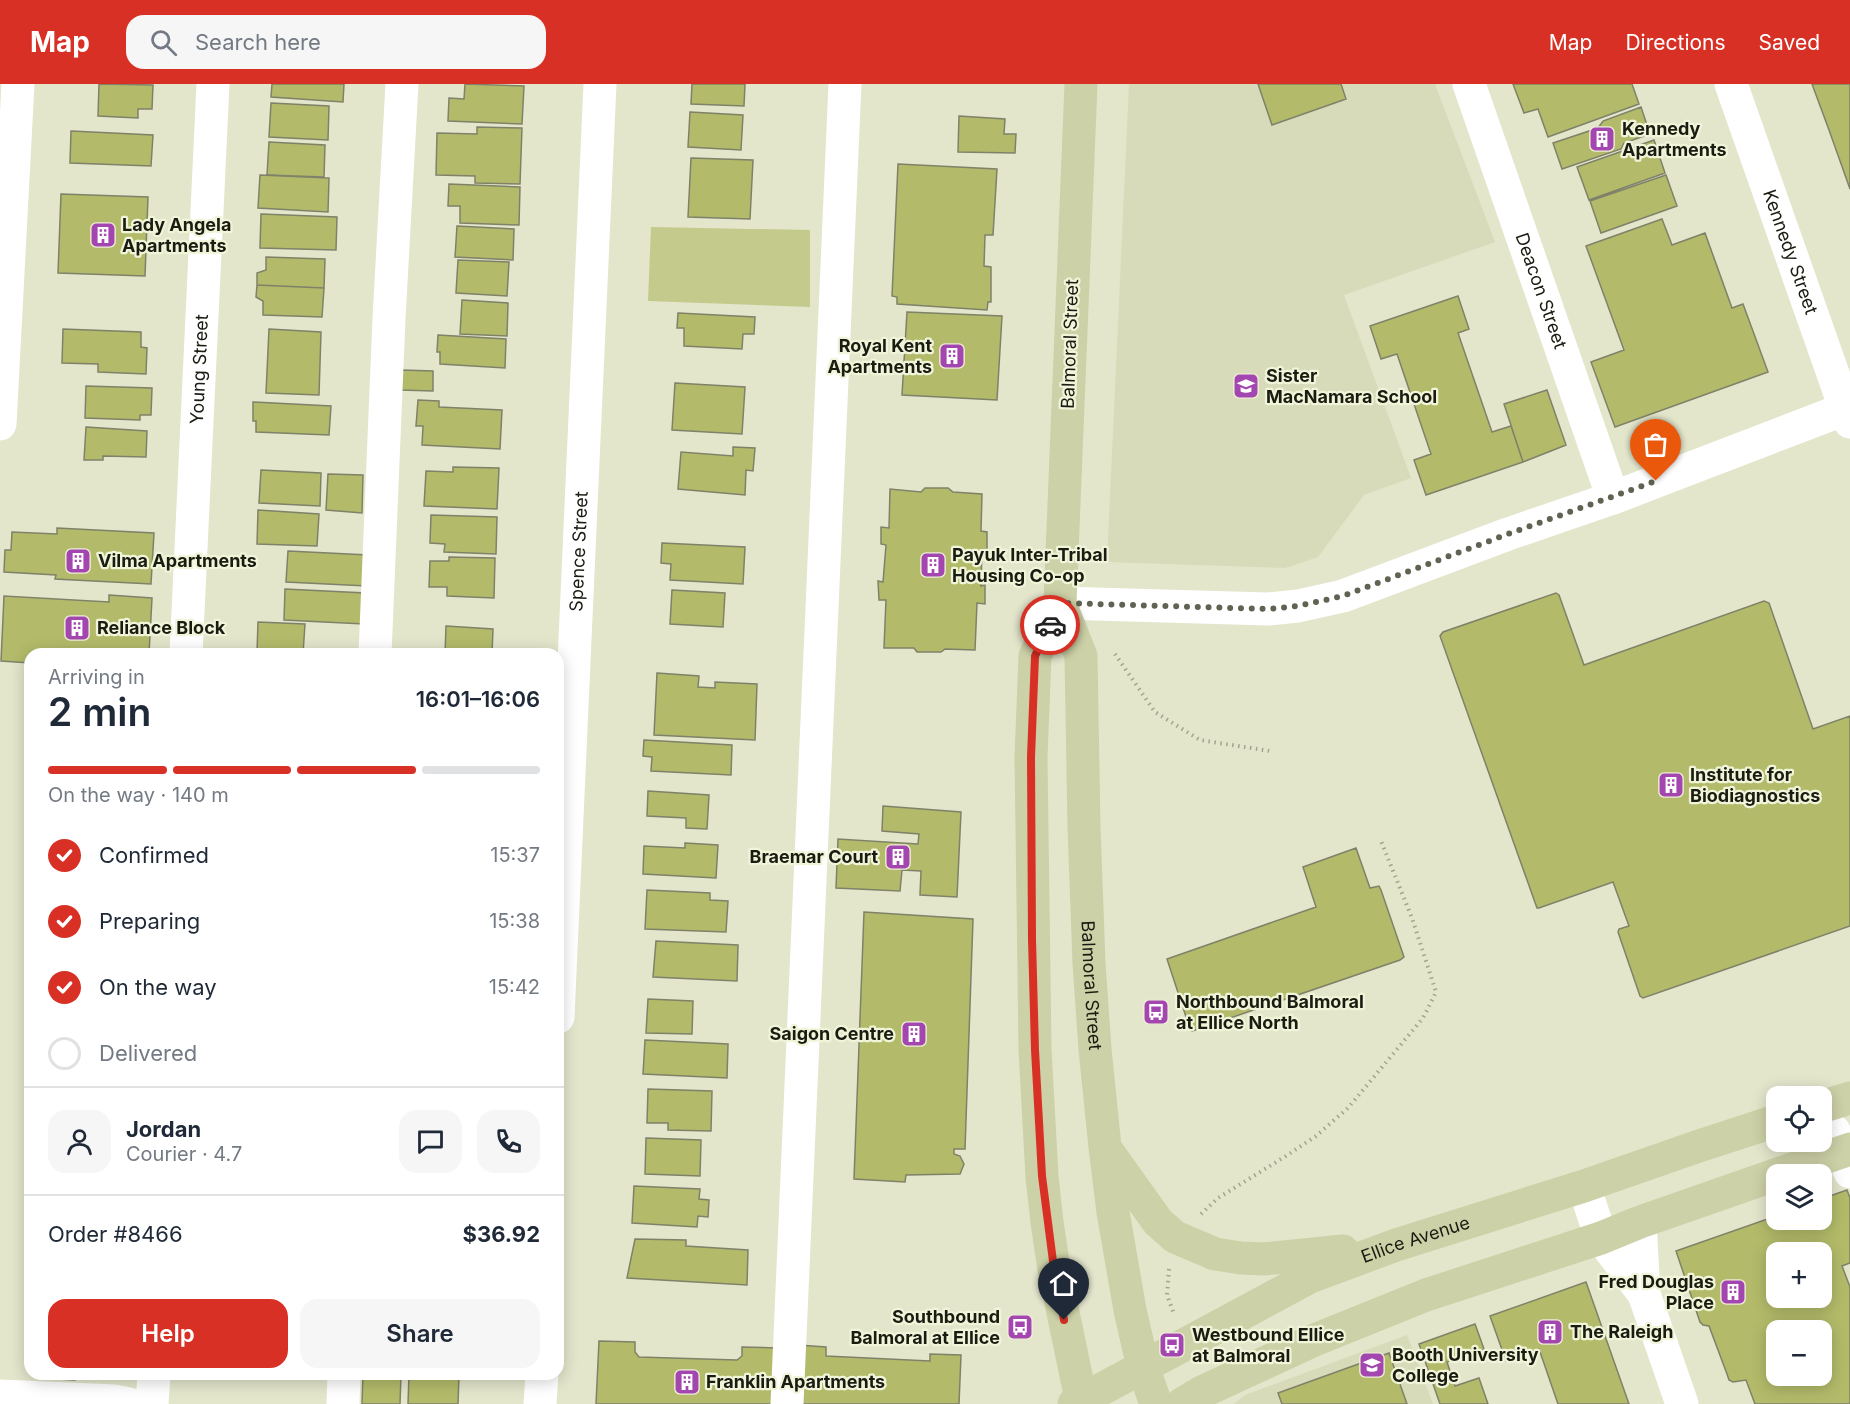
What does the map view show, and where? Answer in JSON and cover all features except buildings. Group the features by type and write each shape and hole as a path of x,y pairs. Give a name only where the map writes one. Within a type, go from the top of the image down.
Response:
{"main road":[{"name":"Balmoral Street","path":"1079,1402 1070,1339 1054,1269 1042,1176 1034,1028 1031,757 1035,656 1060,603 1081,84"},
{"name":"Balmoral Street","path":"1060,603 1081,656 1089,963 1105,1147 1121,1264 1143,1367 1156,1404"},
{"path":"1832,1104 1850,1098"},
{"name":"Ellice Avenue","path":"1079,1402 1310,1277 1396,1245 1584,1186 1766,1124"},
{"path":"1105,1147 1158,1222 1175,1237 1215,1254 1263,1259 1396,1245"},
{"path":"1182,1404 1312,1341 1415,1299 1601,1238 1640,1222 1847,1157"}],"street":[{"path":"0,424 18,84"},
{"name":"Young Street","path":"186,648 213,84"},
{"path":"375,648 389,318 402,84"},
{"name":"Spence Street","path":"564,884 600,84"},
{"path":"787,1404 845,84"},
{"name":"Deacon Street","path":"1469,84 1613,498"},
{"name":"Kennedy Street","path":"1731,84 1848,413"},
{"path":"1060,603 1268,609 1298,606 1343,596 1508,534 1848,413"},
{"path":"1832,1130 1847,1157"},
{"path":"1584,1186 1601,1238 1644,1294"},
{"path":"1640,1222 1644,1294 1682,1404"},
{"path":"152,1404 154,1380"},
{"path":"343,1404 344,1380"},
{"path":"540,1404 542,1380"},
{"path":"0,1396 114,1401 129,1404"}],"path":[{"path":"1112,649 1155,711 1164,717 1200,740 1270,751"},
{"path":"1200,1217 1204,1209 1218,1198 1316,1136 1348,1108 1423,1018 1436,992 1412,918 1381,841"},
{"path":"1170,1259 1167,1295 1176,1318"}],"shaded area":[{"name":"Sister MacNamara School","path":"1129,84 1435,84 1495,242 1344,295 1411,478 1364,495 1318,557 1285,568 1107,562"},
{"name":"Booth University College","path":"1407,1335 1433,1404 1234,1404 1245,1395"}],"green space":[{"path":"651,227 810,230 810,307 648,301"}],"way so far":[{"path":"1050,625 1060,603 1268,609 1298,606 1343,596 1656,481"}],"place":[{"name":"Kennedy Apartments","path":"1602,139"},
{"name":"Lady Angela Apartments","path":"103,235"},
{"name":"Royal Kent Apartments","path":"952,356"},
{"name":"Sister MacNamara School","path":"1246,386"},
{"name":"Vilma Apartments","path":"78,561"},
{"name":"Payuk Inter-Tribal Housing Co-op","path":"933,565"},
{"name":"Reliance Block","path":"77,628"},
{"name":"Institute for Biodiagnostics","path":"1671,785"},
{"name":"Braemar Court","path":"898,857"},
{"name":"Northbound Balmoral at Ellice North","path":"1156,1012"},
{"name":"Saigon Centre","path":"914,1034"},
{"name":"Fred Douglas Place","path":"1733,1292"},
{"name":"Southbound Balmoral at Ellice","path":"1020,1327"},
{"name":"The Raleigh","path":"1550,1332"},
{"name":"Westbound Ellice at Balmoral","path":"1172,1345"},
{"name":"Booth University College","path":"1372,1365"},
{"name":"Franklin Apartments","path":"687,1382"}],"route":[{"path":"1050,625 1035,656 1031,757 1032,939 1042,1176 1054,1269 1064,1320"}]}
